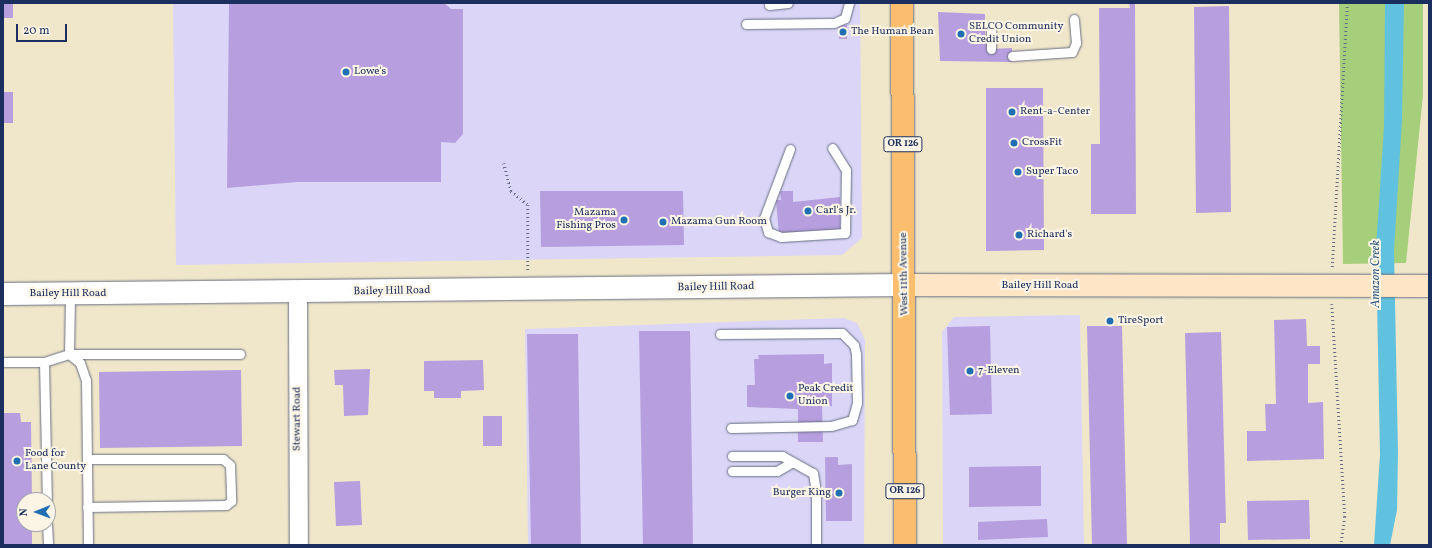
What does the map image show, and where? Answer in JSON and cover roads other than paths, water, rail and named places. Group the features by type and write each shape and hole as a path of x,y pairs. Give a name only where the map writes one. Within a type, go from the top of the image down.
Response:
{"main road":[{"name":"West 11th Avenue","path":"902,3 905,285 905,545"},
{"name":"Bailey Hill Road","path":"905,285 1429,286"}],"street":[{"name":"Bailey Hill Road","path":"3,294 298,293 905,285"},
{"name":"Stewart Road","path":"298,293 299,545"}],"lane":[{"path":"769,5 788,3"},
{"path":"746,24 834,23 845,18 850,3"},
{"path":"1012,56 1072,52 1076,42 1074,19"},
{"path":"991,28 991,48"},
{"path":"790,149 764,218 768,232 781,237 845,233 846,170 832,148"},
{"path":"69,354 70,294"},
{"path":"720,334 842,332 852,341 856,354 857,403 852,420 831,426 731,428"},
{"path":"69,354 80,363 86,380 88,545"},
{"path":"3,362 44,362 69,354 240,354"},
{"path":"44,362 47,492"},
{"path":"732,456 782,456 791,463 807,468 815,479 816,545"},
{"path":"87,459 223,459 230,465 231,501 226,505 87,507"},
{"path":"732,471 778,471 791,463"},
{"path":"47,532 48,545"}],"water":[{"name":"Amazon Creek","path":"1385,3 1404,3 1402,120 1394,250 1398,453 1397,510 1390,545 1374,545 1380,455 1376,248 1384,127"}],"place":[{"name":"The Human Bean","path":"843,32"},
{"name":"SELCO Community Credit Union","path":"961,34"},
{"name":"Lowe's","path":"346,72"},
{"name":"Rent-a-Center","path":"1012,112"},
{"name":"CrossFit","path":"1014,143"},
{"name":"Super Taco","path":"1018,172"},
{"name":"Carl's Jr.","path":"808,211"},
{"name":"Mazama Fishing Pros","path":"624,220"},
{"name":"Mazama Gun Room","path":"663,222"},
{"name":"Richard's","path":"1019,235"},
{"name":"TireSport","path":"1110,321"},
{"name":"7-Eleven","path":"970,371"},
{"name":"Peak Credit Union","path":"790,396"},
{"name":"Food for Lane County","path":"17,461"},
{"name":"Burger King","path":"839,493"}]}
